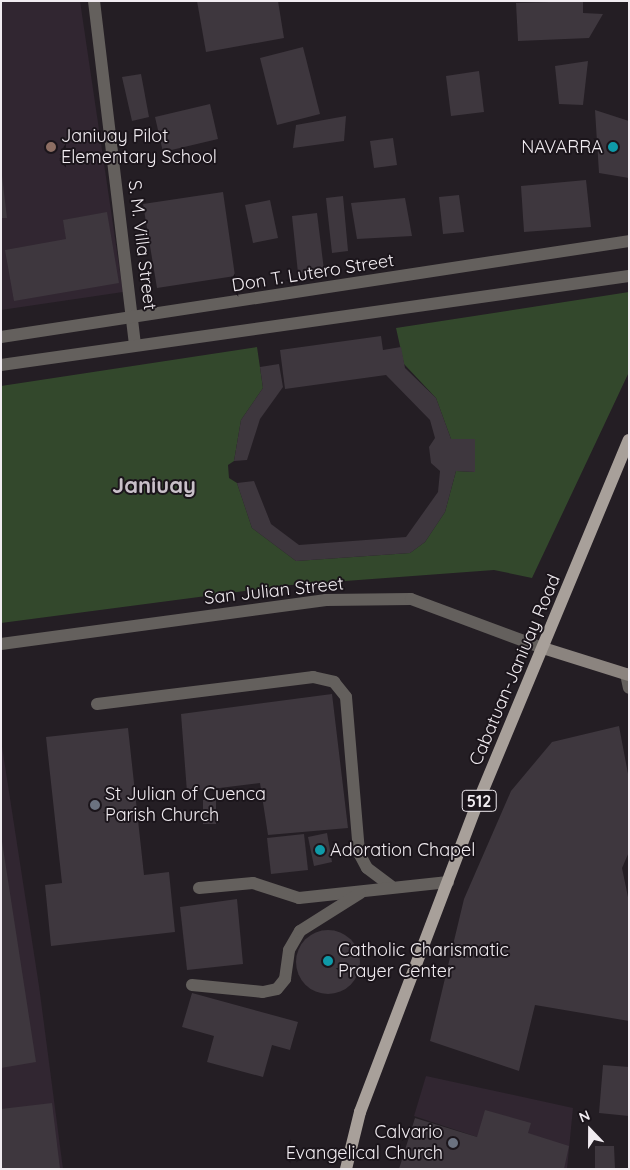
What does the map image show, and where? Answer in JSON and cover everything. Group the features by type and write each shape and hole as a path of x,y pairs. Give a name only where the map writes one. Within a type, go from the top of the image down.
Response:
{"main road":[{"name":"Cabatuan-Janiuay Road","path":"346,1169 360,1112 448,882 629,440"},
{"path":"543,648 628,675"}],"street":[{"name":"S. M. Villa Street","path":"94,1 134,320 135,344"},
{"name":"Don T. Lutero Street","path":"1,337 134,320 629,241"},
{"path":"1,365 135,344 629,276"},
{"name":"San Julian Street","path":"1,644 326,600 411,599 543,648"},
{"path":"628,675 629,688"},
{"path":"97,704 313,677 334,682 346,697 359,853 368,868 391,886"},
{"path":"199,888 252,883 300,898 391,886 448,882"},
{"path":"192,985 263,992 277,989 285,979 289,950 300,931 368,889"}],"shaded area":[{"name":"Janiuay Pilot Elementary School","path":"1,1 80,1 123,292 1,310"},
{"path":"1,740 39,986 63,1169 1,1169"},
{"path":"426,1076 573,1108 567,1169 513,1169 477,1137 414,1116"}],"green space":[{"path":"629,292 629,372 532,578 494,570 291,585 1,623 1,386 257,347 263,388 241,420 234,461 228,465 229,478 237,483 252,528 296,561 410,553 425,542 445,512 456,471 475,472 474,439 451,439 436,398 404,364 396,328"}],"building":[{"path":"197,1 278,1 284,38 206,52"},
{"path":"583,1 583,13 603,14 589,38 518,41 516,3"},
{"path":"303,47 320,114 277,125 260,58"},
{"path":"588,61 583,105 559,104 555,66"},
{"path":"479,71 484,112 451,116 446,76"},
{"path":"141,74 149,117 132,121 122,77"},
{"path":"210,104 218,139 163,152 155,117"},
{"name":"NAVARRA","path":"595,110 629,121 629,178 599,173"},
{"path":"346,116 344,141 293,148 296,125"},
{"path":"393,138 397,165 374,168 370,141"},
{"path":"1,167 7,218 1,218"},
{"path":"586,180 591,227 524,232 521,186"},
{"path":"223,192 235,276 157,288 143,204"},
{"path":"459,195 464,232 443,234 439,197"},
{"path":"343,196 348,251 332,253 326,198"},
{"path":"405,198 412,236 357,239 351,203"},
{"path":"270,200 278,238 253,243 245,205"},
{"path":"107,212 119,283 14,301 5,250 66,239 63,220"},
{"path":"317,213 324,270 298,273 292,216"},
{"path":"381,336 383,350 401,347 405,368 436,398 451,439 475,439 475,472 456,471 445,512 425,542 410,553 296,561 252,528 237,483 254,481 271,524 299,545 406,537 438,492 440,471 431,463 429,447 435,438 430,420 386,375 285,389 280,350"},
{"path":"279,364 283,387 260,419 247,460 234,461 241,420 263,388 260,367"},
{"path":"332,694 348,828 268,835 260,783 187,792 181,714"},
{"path":"619,726 629,779 629,852 622,868 629,902 629,1021 535,1005 519,1071 430,1041 464,899 511,791 552,742"},
{"name":"St Julian of Cuenca Parish Church","path":"128,728 144,875 169,872 175,932 51,946 45,885 62,883 46,737"},
{"path":"203,800 216,800 216,824 203,824"},
{"name":"Adoration Chapel","path":"327,833 332,862 314,866 308,837"},
{"path":"304,834 308,870 271,874 267,838"},
{"path":"1,835 36,1062 1,1068"},
{"path":"237,899 243,964 187,970 180,907"},
{"name":"Catholic Charismatic Prayer Center","path":"322,930 334,930 351,939 358,950 360,962 358,974 351,985 334,994 322,994 310,989 301,980 296,968 296,956 301,944 310,935"},
{"path":"192,993 298,1022 290,1050 272,1045 263,1077 207,1062 214,1036 182,1027"},
{"path":"603,1065 629,1067 629,1116 599,1113"},
{"path":"52,1103 60,1169 1,1169 1,1109"},
{"path":"485,1110 531,1123 528,1133 569,1146 564,1169 399,1169 415,1118 477,1137"},
{"path":"595,1146 614,1146 615,1169 595,1169"}],"place":[{"name":"Janiuay Pilot Elementary School","path":"51,147"},
{"name":"NAVARRA","path":"613,147"},
{"name":"St Julian of Cuenca Parish Church","path":"95,805"},
{"name":"Adoration Chapel","path":"320,850"},
{"name":"Catholic Charismatic Prayer Center","path":"328,961"},
{"name":"Calvario Evangelical Church","path":"453,1143"}],"district":[{"name":"Janiuay","path":"154,486"}]}
